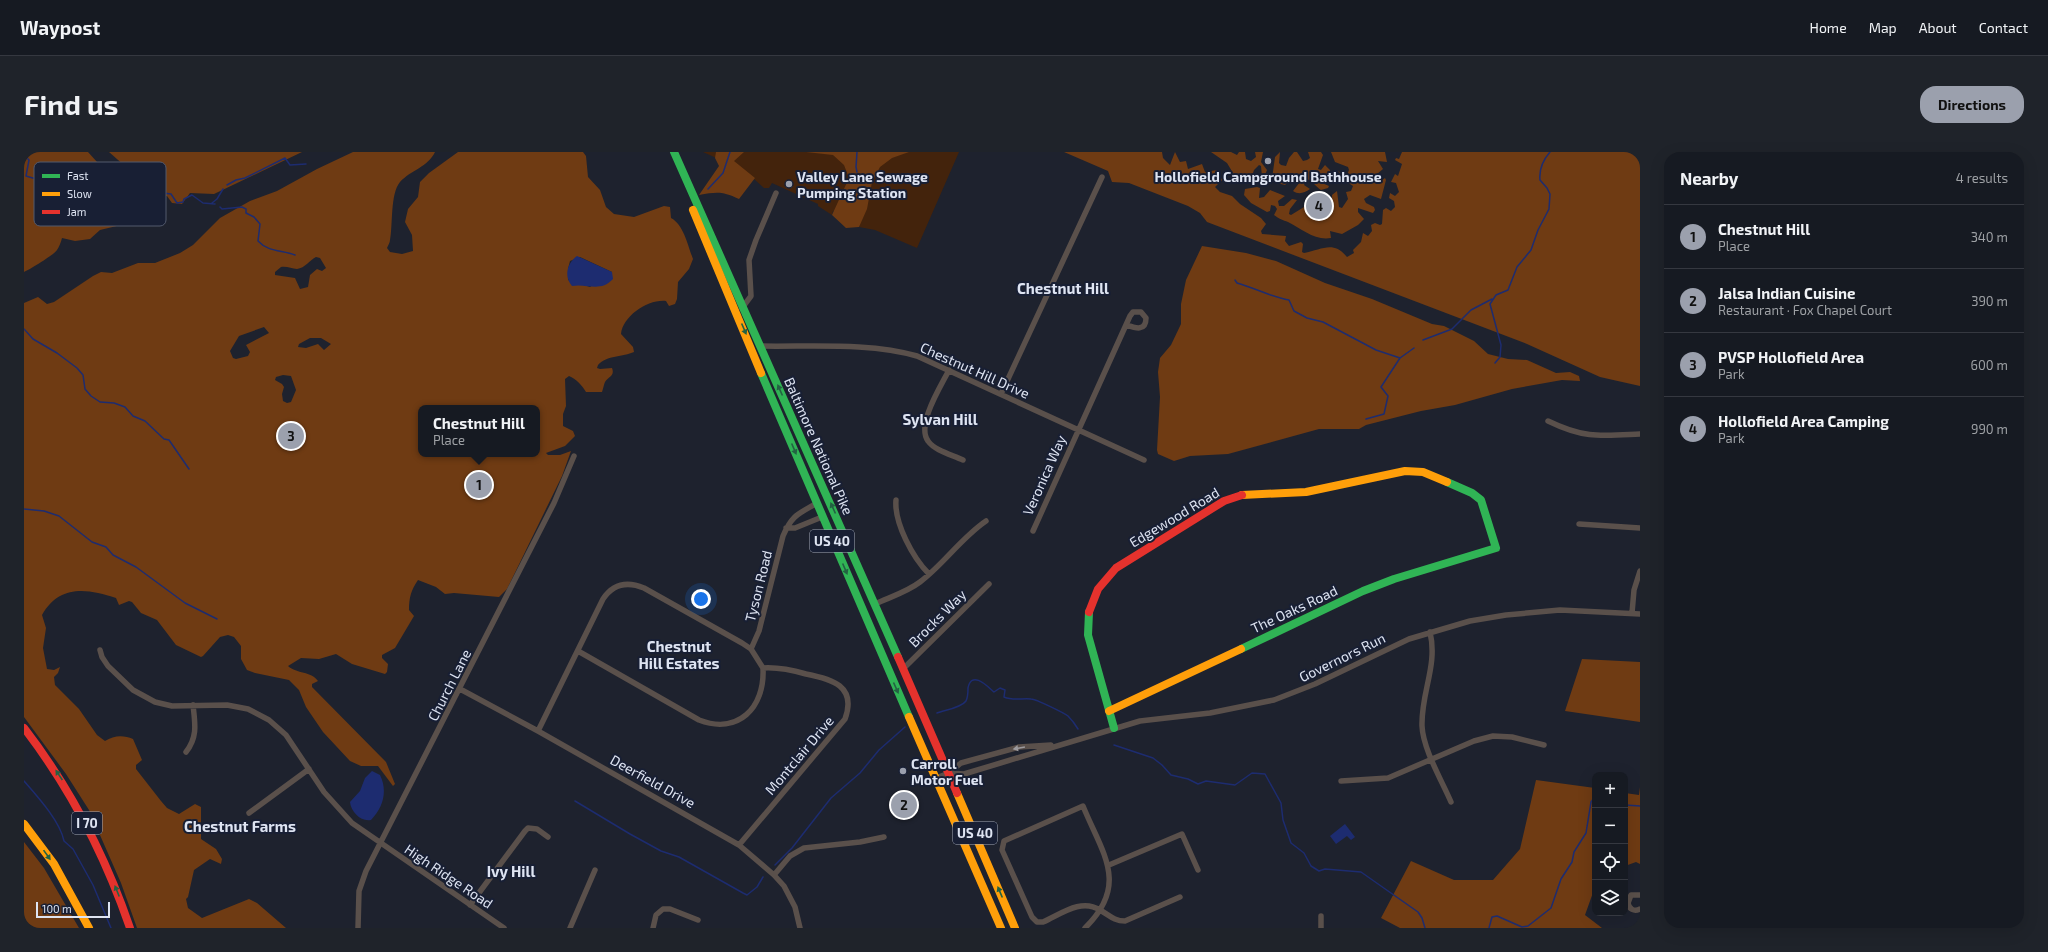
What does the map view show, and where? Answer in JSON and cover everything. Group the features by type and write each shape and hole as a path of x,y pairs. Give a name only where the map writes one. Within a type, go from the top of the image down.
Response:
{"main road":[{"name":"Baltimore National Pike","path":"668,152 822,517 1001,928"},
{"name":"Baltimore National Pike","path":"674,152 742,308 875,604 1015,928"},
{"name":"Edgewood Road","path":"1114,728 1086,626 1090,609 1103,582 1116,568 1232,497 1246,494 1306,492 1405,471 1423,472 1472,493 1481,500 1496,548"},
{"name":"The Oaks Road","path":"1109,711 1363,591 1394,579 1496,548"},
{"name":"I 70","path":"24,728 60,777 85,818 108,868 130,928"},
{"path":"24,824 54,864 90,928"}],"street":[{"path":"1001,394 1102,177"},
{"path":"742,308 751,296 749,267 751,253 776,193"},
{"name":"Veronica Way","path":"1033,531 1126,324 1134,312 1141,312 1145,314 1146,318 1144,326 1139,329 1126,324"},
{"name":"Chestnut Hill Drive","path":"760,346 894,350 917,356 1144,460"},
{"path":"949,370 927,416 924,429 928,442 963,460"},
{"path":"1548,422 1569,431 1587,435 1640,434"},
{"name":"Church Lane","path":"358,928 358,898 361,882 554,503 574,456"},
{"path":"896,500 896,516 913,555 929,574"},
{"name":"Tyson Road","path":"751,649 759,631 781,541 786,528 792,518 817,503"},
{"path":"786,528 795,528 822,517"},
{"path":"875,604 905,591 929,574 970,534 986,521"},
{"path":"1579,524 1640,528"},
{"path":"1632,613 1634,590 1640,571"},
{"path":"538,731 578,651 607,593 618,585 630,584 644,588 751,649 763,668 760,695 752,710 737,720 714,724 699,720 578,651"},
{"name":"Brocks Way","path":"902,669 988,584"},
{"name":"Governors Run","path":"948,773 964,774 1058,744 1140,721 1210,714 1274,700 1315,684 1386,649 1430,632 1470,621 1530,612 1560,610 1640,614"},
{"path":"1430,632 1433,644 1432,664 1424,704 1422,726 1423,736 1451,802"},
{"name":"High Ridge Road","path":"100,650 104,662 142,695 163,705 227,704 259,714 269,720 286,736 342,814 363,832 504,928"},
{"name":"Montclair Drive","path":"739,845 841,725 845,719 848,707 848,700 842,686 831,679 784,669 763,668"},
{"name":"Deerfield Drive","path":"460,689 538,731 739,845 774,875 790,896 800,928"},
{"path":"186,752 191,745 195,732 193,705"},
{"path":"1341,781 1388,778 1433,760 1474,741 1493,736 1512,737 1544,745"},
{"name":"Governors Run","path":"936,778 948,773 961,764 1019,747 1058,744"},
{"path":"249,813 309,770"},
{"path":"1085,928 1100,910 1108,891 1110,880 1109,865 1083,806 1004,841 1002,847 1032,917 1037,922 1043,922 1083,904 1090,905 1100,910 1115,920 1125,921 1180,897"},
{"path":"470,905 528,828 537,829 548,837"},
{"path":"1109,865 1182,834 1198,870"},
{"path":"774,875 790,856 804,848 860,842 884,837"},
{"path":"570,928 596,870"},
{"path":"1640,895 1632,895 1628,903 1632,909 1640,909"},
{"path":"653,928 656,915 663,909 670,909 698,920"},
{"path":"1321,916 1321,928"}],"shaded area":[{"path":"24,152 88,152 97,162 34,162 34,226 117,226 100,230 90,239 75,241 62,238 55,252 42,262 24,272"},
{"path":"109,152 302,152 214,194 190,193 182,204 172,203 166,196 166,162 120,162"},
{"path":"353,152 435,152 424,165 404,178 397,187 393,202 390,241 387,248 390,252 402,254 413,251 412,235 405,222 408,209 418,197 420,182 429,173 458,152 583,152 586,156 588,177 600,190 606,207 614,214 634,217 664,206 670,207 671,218 682,231 693,259 689,269 678,282 677,299 675,304 669,306 666,301 652,303 638,310 626,321 621,334 633,347 634,352 606,359 598,365 597,368 612,368 613,371 605,382 602,392 586,392 574,379 569,376 565,379 566,406 563,414 563,426 573,431 575,436 565,446 546,453 548,455 560,455 571,451 562,476 507,589 499,597 454,593 445,594 436,587 418,580 412,591 409,602 409,610 414,616 395,648 382,655 382,658 388,664 387,672 385,674 352,664 336,654 319,659 301,658 288,666 292,669 312,676 318,681 312,684 312,687 386,762 395,784 393,786 378,766 361,766 350,761 323,732 306,707 299,690 289,680 247,670 241,659 241,646 234,637 228,635 220,637 201,657 176,645 157,620 141,613 132,602 129,601 119,605 116,598 84,591 65,594 57,598 49,605 42,615 46,628 43,648 47,669 54,670 60,667 58,673 54,677 55,685 79,709 97,735 105,741 119,736 133,739 142,760 136,765 136,769 167,808 179,814 195,804 201,807 201,839 216,849 222,859 221,864 210,859 194,870 188,897 186,899 188,908 202,918 249,899 257,903 286,928 137,928 121,883 89,810 66,774 24,717 24,303 38,297 47,304 54,302 101,272 112,273 138,263 155,263 180,253 193,245 220,218 250,201 277,191 317,169","holes":["316,257 320,258 326,268 322,271 317,269 310,275 308,287 300,289 295,278 275,275 275,272 281,267 297,269","580,257 612,272 590,287 568,280 570,261","264,327 269,333 246,345 250,352 248,356 236,359 233,358 230,351 239,336","310,338 321,338 331,344 324,350 318,344 306,348 298,347 299,344","283,375 291,376 296,390 291,402 287,403 283,401 282,394 284,387 275,380 276,377"]},
{"path":"703,152 959,152 917,248 875,230 859,227 860,223 833,211 832,215 818,206 818,204 772,183 769,188 764,188 745,171"},
{"path":"716,152 744,152 734,161 755,178 739,199 719,193 699,195 719,166 715,158"},
{"path":"806,152 909,152 892,158 880,167 872,182 867,209 859,227 846,228 832,215 849,178 844,165 833,155"},
{"path":"1064,152 1162,152 1163,158 1170,165 1175,152 1180,162 1186,161 1188,169 1202,164 1205,172 1217,170 1222,180 1215,187 1220,192 1232,196 1240,204 1261,218 1266,224 1261,231 1262,234 1286,236 1285,241 1289,246 1301,242 1303,244 1302,252 1304,253 1332,247 1342,252 1347,257 1354,253 1353,250 1361,242 1363,233 1368,236 1372,231 1371,225 1375,223 1380,225 1382,224 1383,210 1386,208 1391,211 1395,207 1394,201 1389,198 1390,193 1395,196 1399,192 1396,183 1391,182 1395,174 1398,176 1402,164 1395,160 1396,158 1399,159 1402,152 1640,152 1640,386 1600,377 1527,344 1207,222 1200,213 1188,206 1129,183 1112,182 1108,171"},
{"path":"1211,152 1231,152 1237,155 1239,152 1245,152 1246,159 1251,161 1256,157 1255,152 1263,152 1261,162 1267,170 1265,175 1262,177 1261,166 1259,165 1254,170 1251,179 1239,183 1227,163"},
{"path":"1280,152 1279,163 1286,166 1289,158 1294,152 1297,152 1303,161 1310,158 1308,152 1321,152 1323,155 1318,169 1321,170 1325,165 1330,170 1331,177 1324,176 1321,178 1322,183 1329,186 1328,188 1321,190 1307,179 1304,185 1310,189 1306,192 1297,193 1293,191 1300,182 1299,177 1293,177 1285,185 1277,183 1272,179 1275,157"},
{"path":"1331,152 1385,152 1387,162 1378,161 1383,169 1374,179 1378,183 1385,178 1386,180 1381,199 1370,195 1364,199 1366,203 1374,207 1375,210 1373,213 1358,208 1358,212 1364,219 1358,225 1342,234 1330,231 1331,238 1320,238 1314,236 1274,215 1277,209 1275,206 1271,205 1270,211 1267,212 1251,203 1244,195 1245,189 1257,187 1260,188 1259,198 1264,197 1270,190 1285,196 1278,201 1279,206 1284,206 1292,199 1297,200 1290,209 1289,214 1291,215 1304,207 1307,199 1313,199 1310,207 1312,210 1317,209 1319,199 1322,197 1324,200 1323,206 1328,208 1332,200 1332,195 1337,191 1339,207 1342,208 1348,199 1346,192 1351,191 1353,186 1350,184 1341,184 1337,181 1339,178 1344,181 1348,180 1347,177 1337,171 1347,175 1349,170 1348,167 1335,162"},
{"path":"1202,246 1246,253 1276,261 1325,283 1372,299 1432,324 1444,326 1474,341 1488,354 1508,359 1527,360 1556,373 1570,372 1579,376 1580,381 1562,380 1512,389 1455,405 1421,411 1366,425 1359,429 1319,429 1228,454 1190,456 1174,461 1158,454 1157,450 1160,397 1158,372 1160,358 1171,345 1181,324 1181,304 1186,280"},
{"path":"577,256 612,272 613,279 603,286 598,287 578,285 572,286 569,282 567,274 569,265"},
{"path":"1582,659 1640,662 1640,722 1565,711"},
{"path":"372,771 380,775 384,787 384,793 379,810 371,820 367,820 360,818 354,813 350,802 360,791 365,778"},
{"path":"1536,780 1592,788 1592,895 1585,915 1602,928 1400,928 1381,918 1411,861 1454,880 1493,880 1520,849"},
{"path":"1640,787 1640,864 1636,862 1628,865 1628,793 1639,795"},
{"path":"1345,824 1355,837 1351,840 1347,836 1336,844 1330,836"},
{"path":"24,842 44,868 79,928 27,928 24,922"}],"waterway":[{"path":"708,189 723,173 730,152"},
{"path":"857,152 857,172"},
{"path":"1495,363 1500,357 1501,345 1490,304 1496,295 1508,290 1517,267 1531,250 1538,230 1549,209 1550,194 1540,180 1540,173 1545,158 1550,152"},
{"path":"24,160 27,158 29,160 26,176 34,178"},
{"path":"227,185 236,180 245,178 285,158 290,165 306,164"},
{"path":"212,203 217,199 223,189"},
{"path":"166,193 171,194 177,203 183,202 184,199 192,195 203,203 215,204"},
{"path":"220,207 222,209 242,207 246,209 246,213 254,217 260,224 258,241 262,245 271,249 295,255"},
{"path":"1235,280 1237,283 1289,300 1294,311 1307,318 1323,322 1376,350 1400,358"},
{"path":"1423,340 1452,329 1471,310 1492,299"},
{"path":"24,329 33,339 57,353 77,368 83,375 85,389 91,396 100,402 114,403 125,407 133,416 145,421 164,439 169,440 189,469"},
{"path":"1366,419 1384,414 1388,396 1381,387 1400,358 1414,348"},
{"path":"24,509 44,511 59,516 92,542 106,547 113,555 136,567 185,603 217,619"},
{"path":"937,713 957,707 964,703 967,699 970,683 973,680 977,680 981,681 994,692 1000,688 1005,690 1004,697 1014,699 1031,699 1050,706 1068,716 1078,729"},
{"path":"775,865 792,848 831,798 860,773 879,750 905,727"},
{"path":"1114,745 1153,758 1171,775 1188,779 1198,784 1206,781 1235,785 1252,773 1265,774 1281,803 1283,820 1291,843 1304,853 1311,866 1319,871 1325,869 1361,872 1418,912 1422,918 1425,928"},
{"path":"24,781 53,817 62,833 64,841 73,849 93,885 111,928"},
{"path":"575,801 661,851 679,857 747,895 757,887 763,877"},
{"path":"1489,928 1492,917 1497,916 1522,927 1528,926 1551,908 1561,879 1572,862 1574,852 1586,833 1592,801"},
{"path":"1628,805 1640,806"}],"traffic: fast":[{"path":"674,152 898,657"},
{"path":"761,373 909,717"},
{"path":"1241,649 1363,591 1394,579 1496,548 1481,500 1472,493 1447,482"},
{"path":"1089,612 1088,635 1114,728"}],"traffic: slow":[{"path":"693,210 761,373"},
{"path":"1242,495 1306,492 1405,471 1423,472 1447,482"},
{"path":"1109,711 1241,649"},
{"path":"909,717 1001,928"},
{"path":"957,793 1015,928"},
{"path":"24,824 54,864 89,928"}],"traffic: jam":[{"path":"1089,612 1098,589 1116,568 1224,501 1242,495"},
{"path":"898,657 957,793"},
{"path":"24,728 41,751 72,799 110,875 130,928"}],"place":[{"name":"Hollofield Campground Bathhouse","path":"1268,161"},
{"name":"Valley Lane Sewage Pumping Station","path":"789,184"},
{"name":"Hollofield Area Camping","path":"1319,206"},
{"name":"PVSP Hollofield Area","path":"291,436"},
{"name":"Chestnut Hill","path":"479,485"},
{"name":"Carroll Motor Fuel","path":"903,771"},
{"name":"Jalsa Indian Cuisine","path":"904,805"}],"district":[{"name":"Chestnut Hill","path":"1063,288"},
{"name":"Sylvan Hill","path":"940,419"},
{"name":"Chestnut Hill Estates","path":"679,654"},
{"name":"Chestnut Farms","path":"240,826"},
{"name":"Ivy Hill","path":"511,871"}]}
